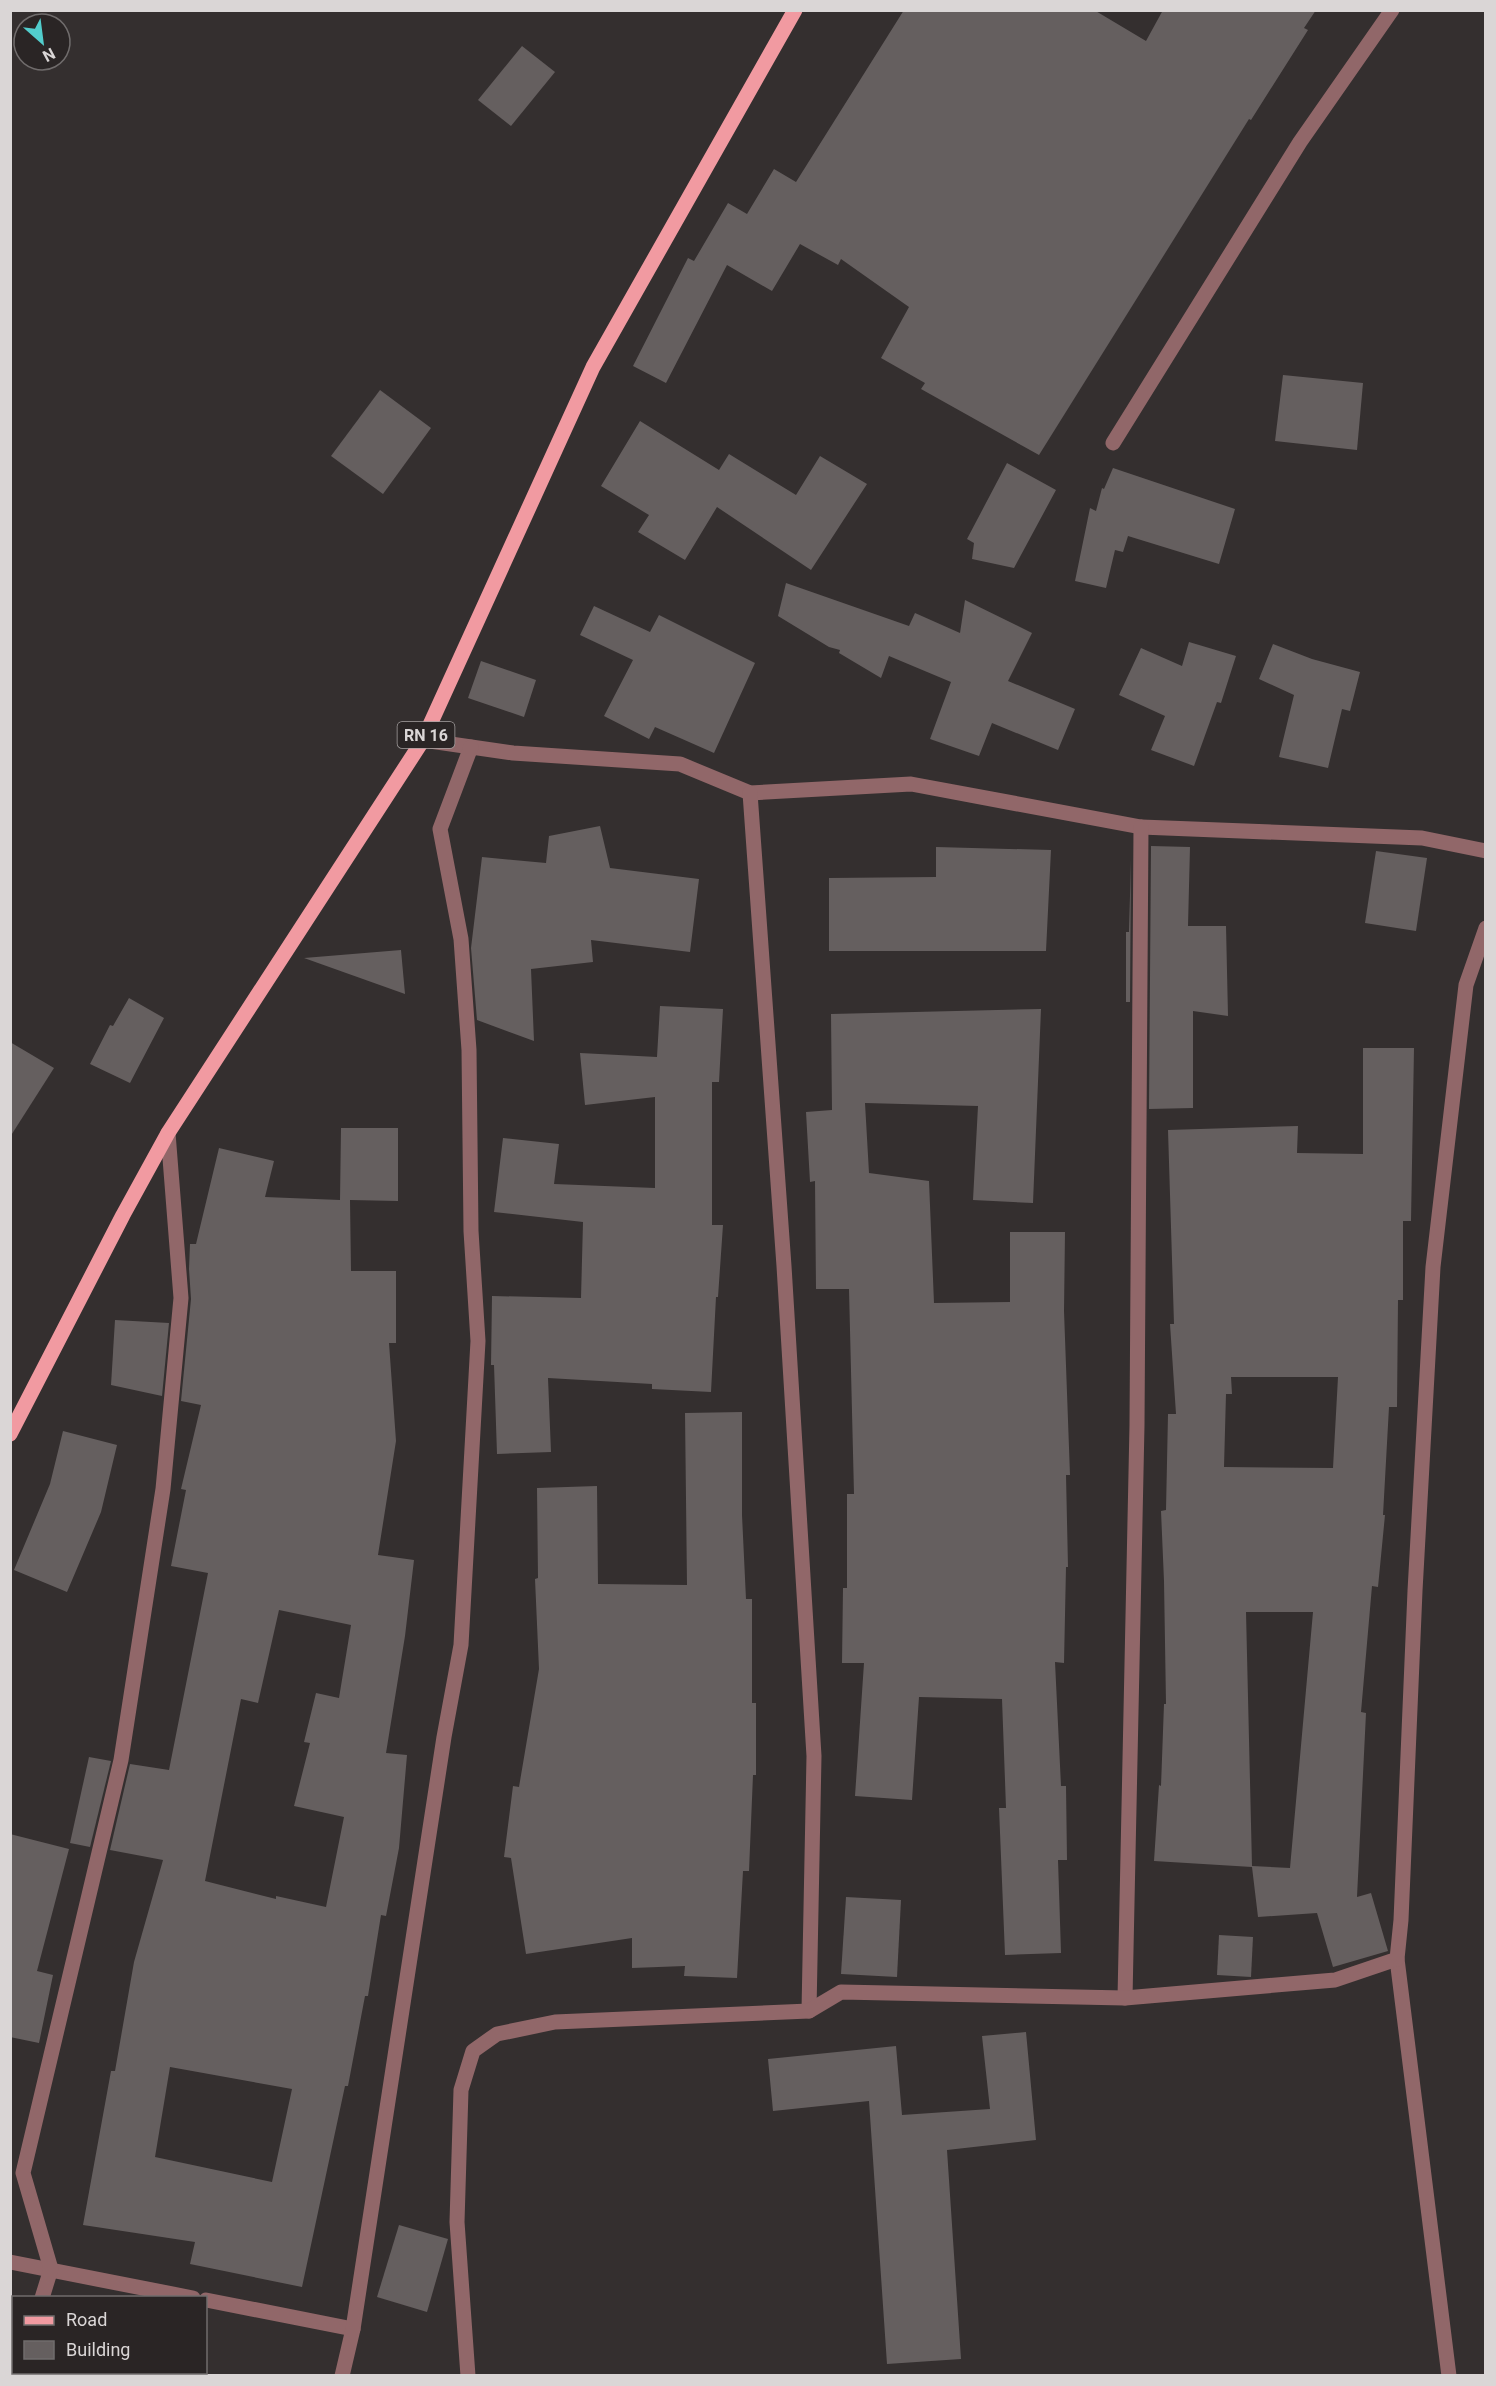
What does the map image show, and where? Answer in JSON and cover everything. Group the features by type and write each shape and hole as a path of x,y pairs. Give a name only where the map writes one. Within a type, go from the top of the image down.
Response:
{"main road":[{"name":"RN 16","path":"10,1434 168,1133 423,740 592,367 795,10"}],"street":[{"path":"1113,443 1300,142 1392,10"},
{"path":"423,740 513,753 680,764 750,793 911,784 1141,827 1422,838 1485,851"},
{"path":"342,2376 353,2329 444,1737 461,1645 478,1341 471,1231 470,1050 461,939 440,829 471,747"},
{"path":"750,793 784,1266 814,1756 809,2011"},
{"path":"1125,1998 1137,1425 1141,827"},
{"path":"1449,2376 1397,1959 1401,1920 1415,1591 1434,1267 1466,985 1485,928"},
{"path":"43,2296 51,2269 23,2174 121,1760 163,1490 181,1298 168,1133"},
{"path":"468,2376 457,2222 461,2090 473,2051 497,2034 555,2022 809,2011 841,1992 1125,1998 1335,1980 1397,1959"},
{"path":"10,2262 183,2296"},
{"path":"207,2300 353,2329"}],"building":[{"path":"904,10 1094,10 1146,41 1163,10 1316,10 1304,28 1308,30 1251,120 1249,119 1039,455 921,389 925,383 881,358 909,307 841,259 838,265 800,244 772,291 727,265 666,383 633,366 688,258 694,261 728,203 747,214 774,169 796,182"},
{"path":"522,46 555,72 511,126 478,100"},
{"path":"1283,375 1363,383 1357,450 1275,441"},
{"path":"380,390 431,428 383,494 331,456"},
{"path":"640,421 719,470 729,454 796,495 820,456 867,484 811,570 717,507 685,560 638,532 649,515 601,486"},
{"path":"1007,463 1056,490 1014,568 972,559 974,543 967,539"},
{"path":"1113,468 1235,509 1219,564 1128,536 1123,552 1115,550 1106,588 1075,581 1090,508 1096,511 1102,488 1104,489"},
{"path":"786,583 909,626 915,613 960,633 965,600 1032,633 1008,681 1075,709 1058,750 992,723 979,756 930,739 951,682 889,656 881,678 839,653 840,650 829,647 778,616"},
{"path":"594,606 650,632 659,615 755,663 714,753 655,727 649,739 604,716 633,660 580,635"},
{"path":"1189,642 1236,656 1221,703 1217,702 1194,766 1151,750 1165,716 1119,695 1141,648 1182,666"},
{"path":"1273,644 1312,659 1360,672 1350,711 1342,709 1328,768 1279,757 1294,695 1259,679"},
{"path":"481,661 536,680 524,717 468,698"},
{"path":"600,826 610,868 699,879 690,952 591,940 593,962 531,969 534,1041 477,1020 471,948 482,857 546,863 549,836"},
{"path":"1151,846 1190,847 1188,926 1226,926 1228,1016 1193,1011 1193,1108 1149,1109"},
{"path":"936,847 1051,850 1046,951 829,951 829,878 936,877"},
{"path":"1376,851 1427,858 1416,931 1365,923"},
{"path":"1131,859 1130,1002 1126,1002 1126,932 1129,932"},
{"path":"401,950 405,994 304,958"},
{"path":"129,998 164,1018 130,1083 90,1064 110,1025 113,1026"},
{"path":"660,1006 723,1009 719,1082 712,1082 712,1225 723,1225 718,1297 716,1297 711,1392 652,1389 652,1384 548,1378 551,1452 497,1454 494,1365 491,1365 492,1296 581,1298 583,1222 494,1212 503,1138 559,1144 554,1184 655,1188 655,1097 585,1105 580,1053 657,1057"},
{"path":"1041,1009 1033,1203 973,1200 978,1106 865,1103 869,1173 929,1181 934,1303 1010,1302 1010,1232 1065,1232 1064,1311 1070,1475 1066,1475 1068,1567 1066,1567 1064,1663 1055,1662 1061,1786 1066,1786 1067,1860 1058,1860 1061,1953 1005,1955 999,1808 1006,1808 1002,1699 919,1697 912,1800 855,1796 864,1663 842,1663 843,1588 847,1588 847,1494 854,1494 849,1289 816,1289 815,1181 810,1182 806,1112 832,1110 831,1014"},
{"path":"10,1042 54,1068 10,1137"},
{"path":"1363,1048 1414,1048 1411,1221 1403,1221 1403,1300 1398,1300 1397,1407 1389,1407 1383,1515 1385,1515 1378,1587 1372,1586 1361,1712 1366,1713 1357,1897 1371,1893 1388,1951 1333,1967 1317,1913 1258,1917 1252,1867 1154,1861 1159,1785 1161,1786 1164,1704 1166,1704 1161,1511 1166,1510 1168,1414 1176,1414 1170,1324 1174,1324 1168,1130 1298,1126 1297,1153 1363,1154","holes":["1231,1377 1338,1377 1333,1468 1224,1467 1226,1394 1232,1394","1246,1612 1313,1612 1290,1868 1252,1866"]},
{"path":"341,1128 398,1128 398,1201 350,1200 351,1271 396,1271 396,1343 389,1343 396,1441 378,1555 414,1560 405,1636 386,1753 407,1755 399,1848 386,1916 381,1915 368,1996 365,1996 348,2086 345,2086 302,2287 190,2264 195,2242 83,2225 111,2071 115,2071 134,1962 163,1860 110,1850 130,1764 169,1770 208,1573 171,1566 186,1490 181,1489 201,1405 181,1401 191,1299 190,1244 196,1244 219,1148 274,1161 265,1197 340,1200","holes":["279,1610 351,1625 339,1698 316,1693 304,1742 310,1743 294,1806 344,1817 326,1907 276,1896 276,1899 205,1881 241,1699 258,1703","170,2067 292,2089 272,2182 155,2157"]},
{"path":"115,1320 169,1323 162,1396 111,1385"},
{"path":"742,1412 742,1515 746,1599 752,1599 752,1703 756,1703 756,1775 753,1775 749,1871 743,1871 737,1978 684,1976 685,1966 632,1968 632,1938 526,1954 511,1858 504,1857 513,1786 519,1787 539,1669 535,1579 538,1578 537,1488 597,1486 598,1584 687,1585 685,1413"},
{"path":"63,1431 117,1445 101,1512 67,1592 14,1570 50,1484"},
{"path":"89,1757 111,1761 90,1847 70,1843"},
{"path":"10,1834 69,1849 37,1971 53,1975 39,2043 10,2037"},
{"path":"846,1897 901,1900 897,1977 841,1974"},
{"path":"1219,1935 1253,1937 1251,1977 1217,1975"},
{"path":"1026,2032 1036,2140 947,2150 961,2359 887,2364 869,2101 773,2111 768,2059 896,2046 902,2115 990,2109 982,2036"},
{"path":"399,2225 448,2239 427,2312 377,2297"}]}
